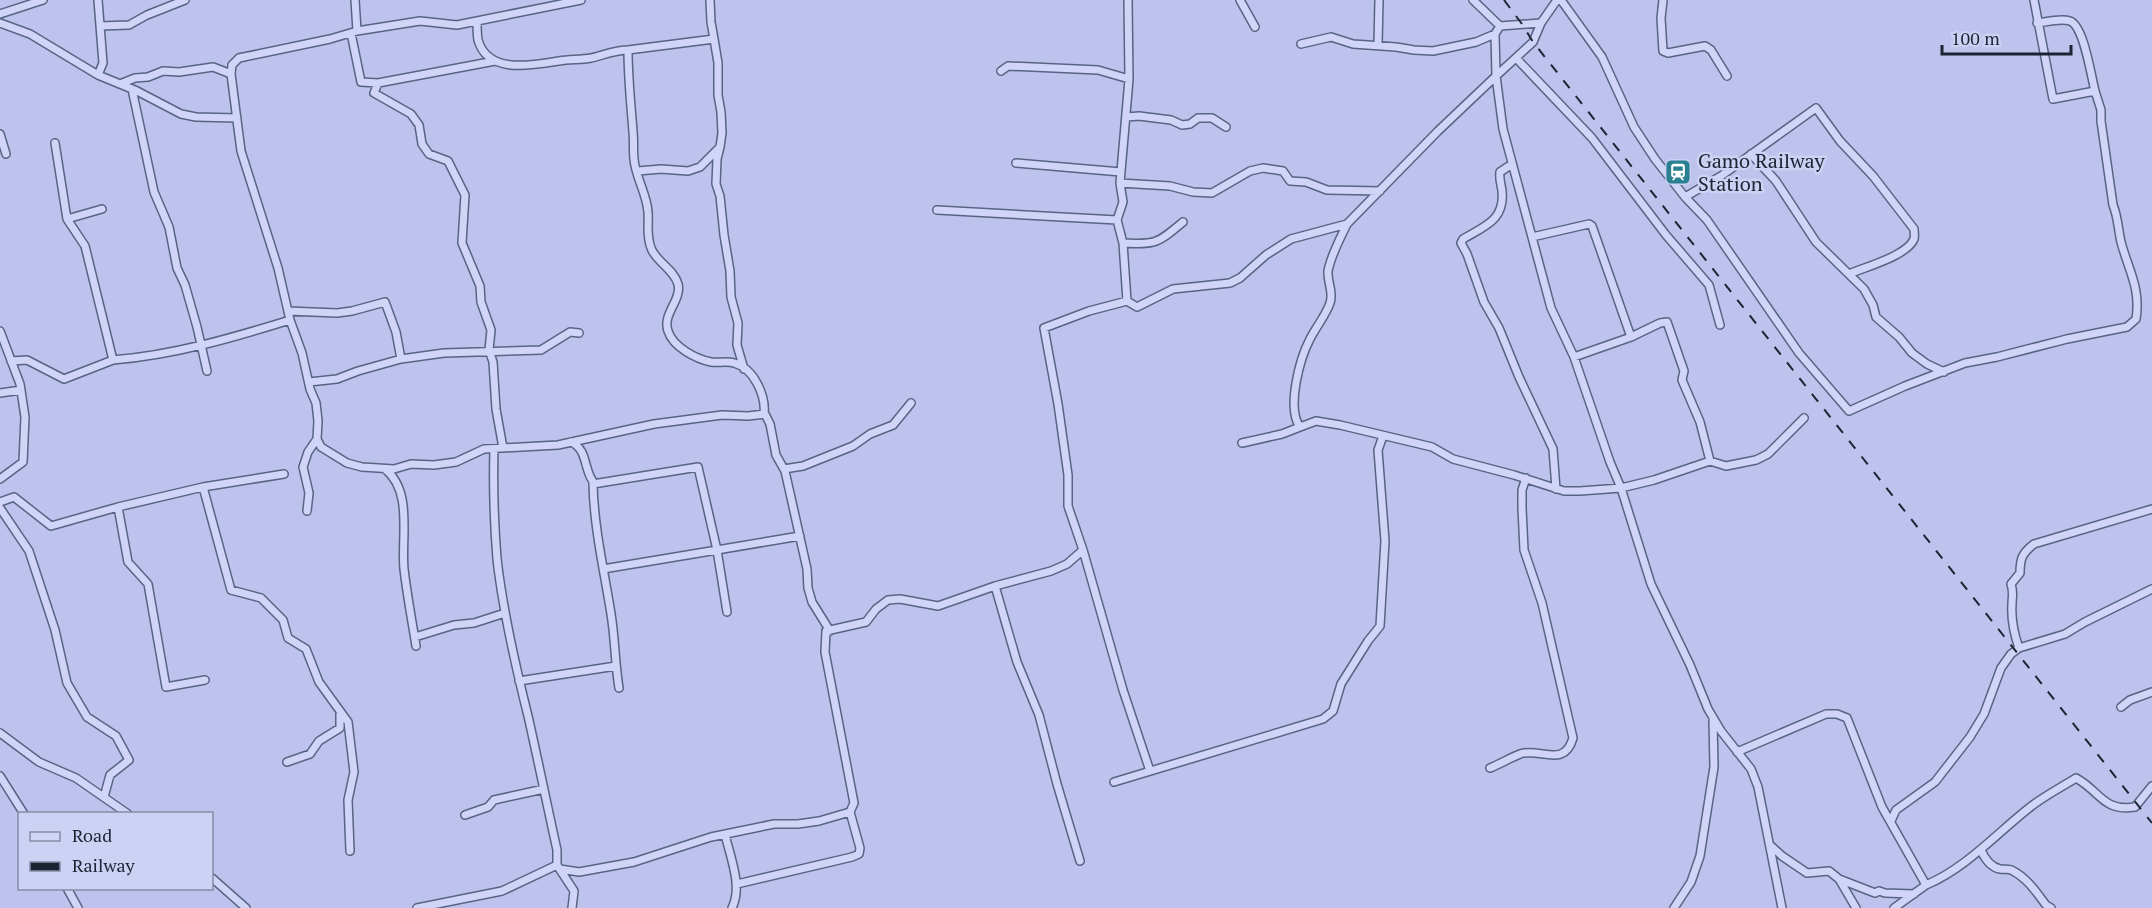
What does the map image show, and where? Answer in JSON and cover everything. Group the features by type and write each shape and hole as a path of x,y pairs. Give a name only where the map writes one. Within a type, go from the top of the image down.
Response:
{"street":[{"path":"0,14 44,0"},
{"path":"98,0 103,63 98,75"},
{"path":"100,26 129,25 185,0"},
{"path":"355,0 354,32 361,82 378,83 495,61"},
{"path":"581,0 457,25 420,21 354,32 239,58 232,65 231,74 241,151 278,268 290,320 298,338 316,403 317,440 321,447 347,463 362,467 394,469 411,464 434,465 456,462 484,449 558,445 654,424 722,415 764,414"},
{"path":"710,0 718,63 718,94 721,112 716,184 720,196 730,271 731,297 738,323 737,345 745,369 761,392 765,403 764,414 770,424 776,455 784,469 800,536 807,569 808,588 812,602 830,631"},
{"path":"1127,301 1123,243 1117,220 1123,202 1120,183 1129,79 1128,0"},
{"path":"1240,0 1255,27"},
{"path":"1378,45 1379,0"},
{"path":"1473,0 1500,26 1541,23"},
{"path":"1300,427 1296,421 1294,406 1300,363 1309,340 1330,304 1332,295 1328,274 1333,255 1347,224 1445,125 1533,42 1541,23 1559,0 1602,57 1634,127 1655,159 1685,197 1707,220 1798,353 1849,411 1965,363 2127,327 2136,319 2138,302 2133,277 2122,245 2118,216 2113,205 2101,110 2079,29 2072,22 2060,20 2037,23"},
{"path":"1663,0 1661,18 1664,51 1668,53 1705,46 1711,50 1727,76"},
{"path":"2034,0 2053,99 2095,91"},
{"path":"477,21 478,40 489,58 509,65 529,66 567,60 579,61 620,50 714,39"},
{"path":"0,23 30,34 98,75 132,89 180,114 196,117 237,118"},
{"path":"1500,26 1495,34 1500,114 1551,308 1574,357 1621,488 1651,584 1713,717 1751,769 1758,787 1782,908"},
{"path":"1301,44 1331,37 1353,44 1433,51 1476,42 1495,34"},
{"path":"627,50 634,162 648,212 647,227 651,250 674,276 678,284 678,294 671,306 667,321 668,332 678,345 699,358 710,362 734,363 745,369"},
{"path":"1516,58 1592,138 1666,235 1709,285 1720,325"},
{"path":"1001,71 1008,66 1098,70 1129,79"},
{"path":"120,84 163,71 179,72 213,67 231,74"},
{"path":"378,83 374,93 411,114 419,125 422,144 429,154 448,161 465,195 462,243 480,286 482,302 491,330 489,350 493,362 496,410 503,448"},
{"path":"132,89 154,192 169,227 177,268 185,285 207,371"},
{"path":"1685,197 1721,176 1816,108 1840,141 1873,176 1914,229 1914,240 1906,248 1894,256 1849,274"},
{"path":"1127,117 1139,116 1171,120 1182,125 1191,124 1198,118 1212,118 1226,127"},
{"path":"0,134 6,154"},
{"path":"55,143 67,219 85,246 113,360"},
{"path":"638,171 661,169 688,171 700,167 720,147"},
{"path":"1750,154 1776,181 1816,242 1864,289 1873,304 1876,317 1899,337 1912,353 1927,364 1944,372"},
{"path":"1016,163 1121,172"},
{"path":"1512,164 1500,172 1501,210 1492,222 1463,239 1461,243 1484,302 1499,328 1536,416 1553,449 1556,489"},
{"path":"1120,183 1170,186 1193,192 1212,193 1250,171 1263,168 1283,171 1290,182 1306,182 1327,190 1380,191"},
{"path":"67,219 102,209"},
{"path":"938,210 1117,220"},
{"path":"1123,243 1148,244 1163,238 1183,222"},
{"path":"1150,771 1068,506 1068,475 1044,328 1089,311 1127,301 1137,307 1173,289 1230,283 1291,239 1347,224"},
{"path":"1532,237 1589,224 1592,226 1631,337"},
{"path":"288,311 337,313 385,302 396,332 401,359"},
{"path":"11,361 27,360 64,379 113,360 152,357 201,346 290,320"},
{"path":"1574,357 1667,322 1684,371 1682,380 1700,422 1710,461"},
{"path":"0,331 21,390 25,417 23,462 0,479"},
{"path":"309,382 337,379 401,359 444,352 541,350 570,332 579,333"},
{"path":"0,393 21,390"},
{"path":"784,469 803,466 853,446 870,434 893,425 912,403"},
{"path":"1242,443 1282,434 1316,422 1340,424 1432,447 1453,459 1526,478 1556,489 1572,491 1621,488 1654,480 1710,461 1726,466 1742,464 1762,457 1779,444 1803,418"},
{"path":"1114,782 1323,719 1333,711 1341,684 1380,626 1385,541 1378,450 1383,436"},
{"path":"307,511 309,493 303,467 308,452 317,440"},
{"path":"571,442 578,445 582,451 589,477 595,484"},
{"path":"494,449 493,489 497,559 506,613 557,850 558,867 574,891 572,908"},
{"path":"620,688 611,614 593,511 592,484 698,467 717,550 727,612"},
{"path":"385,469 393,475 398,486 404,513 403,556 416,646"},
{"path":"0,502 14,497 51,526 203,487 284,474"},
{"path":"1490,768 1529,752 1553,756 1562,753 1570,747 1573,738 1542,603 1524,550 1522,490 1526,478"},
{"path":"203,487 231,590 261,598 283,620 288,638 306,649 319,682 348,722 354,772 348,800 350,851"},
{"path":"118,507 128,562 148,584 166,687 205,680"},
{"path":"0,508 29,551 54,630 67,683 87,717 116,736 129,760 110,775 104,798"},
{"path":"2019,648 2013,626 2014,593 2011,584 2020,573 2020,561 2024,552 2034,544 2152,509"},
{"path":"603,569 800,536"},
{"path":"736,884 852,858 859,854 860,848 850,812 854,803 825,652 826,632 866,622 876,609 888,600 900,599 938,606 995,586 1051,571 1067,564 1083,550"},
{"path":"995,586 1017,662 1039,716 1080,861"},
{"path":"1891,821 1896,810 1935,782 1970,737 1984,714 2001,668 2011,654 2019,648 2065,634 2152,589"},
{"path":"415,637 506,613"},
{"path":"519,681 616,666"},
{"path":"2121,707 2130,700 2152,692"},
{"path":"287,762 310,754 319,741 340,728 340,711"},
{"path":"1737,752 1826,714 1837,714 1847,718 1869,775 1926,885"},
{"path":"1674,908 1691,882 1700,855 1714,767 1713,717"},
{"path":"0,733 39,762 76,778 126,812"},
{"path":"0,776 23,812"},
{"path":"1894,908 1981,850 2029,808 2076,778 2111,806 2124,809 2135,807 2152,786"},
{"path":"465,815 488,807 494,800 543,789"},
{"path":"417,908 502,891 558,867 579,872 634,862 725,834 774,824 819,821 850,812"},
{"path":"725,834 736,884 735,903 732,908"},
{"path":"1769,844 1807,873 1829,871 1839,879 1875,893 1879,891 1914,894"},
{"path":"1981,850 1985,859 1994,867 2011,869 2020,876 2051,908"},
{"path":"213,879 246,908"},
{"path":"1839,879 1856,908"},
{"path":"68,890 78,908"}],"railway":[{"path":"1504,0 1533,42 2152,823"}],"place":[{"name":"Gamo Railway Station","path":"1678,172"}]}
